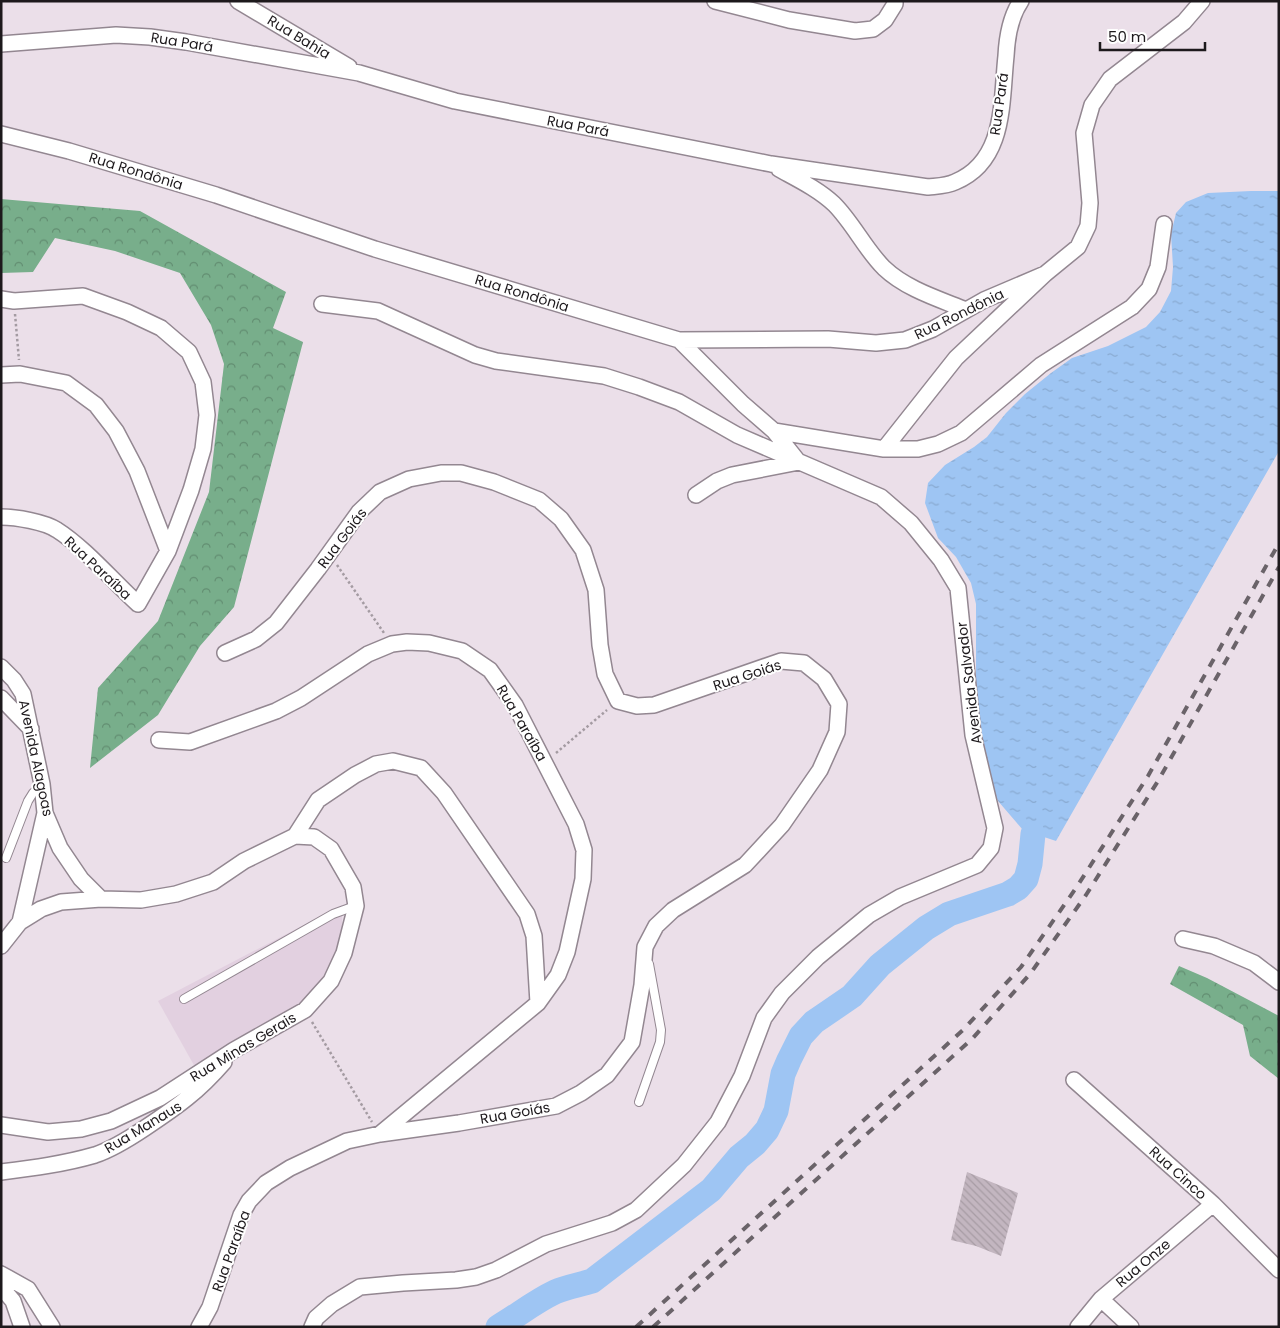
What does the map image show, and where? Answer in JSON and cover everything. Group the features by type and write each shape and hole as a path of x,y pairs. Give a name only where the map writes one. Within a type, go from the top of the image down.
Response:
{"street":[{"name":"Rua Bahia","path":"238,1 359,73"},
{"path":"715,1 789,20 855,31 873,29 885,20 895,1"},
{"name":"Rua Pará","path":"1,44 116,35 186,42 359,73 455,101 771,164 928,187 954,183 976,170 988,156 998,133 1008,33 1015,10 1021,1"},
{"name":"Rua Rondônia","path":"884,449 956,358 1044,274 1078,247 1088,226 1090,203 1084,133 1092,106 1110,79 1184,22 1202,1"},
{"name":"Rua Rondônia","path":"1,134 68,151 216,196 375,249 679,340 828,339 876,343 905,340 933,329 966,310 1044,274"},
{"path":"771,164 812,188 833,204 884,268 920,291 966,310"},
{"path":"774,431 884,449 918,449 938,444 961,433 1040,365 1132,307 1149,289 1158,267 1164,224"},
{"path":"8,300 83,296 128,312 160,328 189,352 203,382 207,415 203,449 191,490 168,551"},
{"path":"322,304 378,311 475,355 496,361 604,376 639,387 679,402 737,435 799,462"},
{"name":"Avenida Salvador","path":"312,1327 316,1318 332,1304 360,1287 476,1277 496,1270 546,1244 612,1223 636,1210 684,1165 718,1122 742,1076 764,1018 782,993 818,957 869,916 900,897 976,865 991,848 995,828 973,735 958,588 941,560 912,523 881,497 799,462 774,431 743,404 679,340"},
{"path":"1,375 20,374 66,384 96,405 116,431 137,471 168,551"},
{"path":"696,495 717,481 732,475 799,462"},
{"name":"Rua Goiás","path":"225,653 256,639 276,623 359,512 380,492 409,478 441,473 461,473 494,482 538,500 561,519 583,550 596,590 600,646 605,674 618,701 637,706 654,705 781,661 804,663 824,679 838,704 837,732 820,770 782,825 745,865 673,910 656,926 645,946 642,985 632,1042 607,1075 582,1093 556,1106 380,1134"},
{"name":"Rua Paraíba","path":"1,517 17,517 56,530 84,552 138,604 168,551"},
{"name":"Rua Paraíba","path":"159,740 190,742 276,711 301,698 368,654 392,644 406,642 429,643 462,651 490,670 515,705 576,824 584,850 583,879 567,952 558,975 538,1003 380,1134 347,1141 290,1168 266,1183 249,1201 241,1215 210,1307 199,1327"},
{"name":"Avenida Alagoas","path":"1,667 14,680 23,694 42,784 45,813 65,858 80,879 101,899"},
{"path":"1,698 32,730"},
{"path":"1,946 20,922 41,909 61,902 101,899 141,900 176,894 213,882 244,861 295,836 318,800 355,775 376,764 393,760 421,768 444,793 527,914 534,936 538,1003"},
{"path":"20,922 45,813"},
{"name":"Rua Minas Gerais","path":"1,1125 48,1132 81,1128 111,1121 160,1098 234,1050 304,1010 332,980 344,953 356,906 353,887 331,849 314,837 295,836"},
{"path":"1183,939 1214,946 1254,963 1279,982"},
{"name":"Rua Manaus","path":"1,1172 58,1164 97,1154 128,1139 185,1101 203,1086 234,1050"},
{"name":"Rua Cinco","path":"1074,1080 1213,1204 1279,1270"},
{"name":"Rua Onze","path":"1078,1327 1101,1299 1213,1204"},
{"path":"1,1274 28,1289 52,1327"},
{"path":"1,1287 13,1301 22,1327"},
{"path":"1101,1299 1131,1327"}],"lane":[{"path":"6,858 28,801 42,784"},
{"path":"184,999 333,914 356,906"},
{"path":"639,1102 660,1042 661,1030 645,946"}],"path":[{"path":"8,300 20,374"},
{"path":"328,553 392,644"},
{"path":"545,763 618,701"},
{"path":"304,1010 380,1134"}],"shaded area":[{"path":"342,905 342,941 319,984 288,1014 195,1067 158,1001"}],"green space":[{"path":"1,199 140,211 286,292 273,328 303,342 234,607 200,646 158,715 90,768 98,688 158,621 209,492 224,364 211,325 180,273 115,251 55,238 33,272 1,273"},
{"path":"1179,966 1207,978 1279,1016 1279,1079 1250,1056 1243,1025 1170,984"}],"water":[{"path":"1279,191 1279,451 1056,841 1023,830 998,801 986,775 976,717 976,604 971,583 956,557 938,538 925,503 928,483 945,465 987,437 1006,413 1025,394 1051,373 1072,358 1108,346 1146,327 1160,312 1171,291 1173,267 1171,234 1176,213 1186,202 1208,193"}],"building":[{"path":"967,1172 1018,1193 1001,1256 976,1246 951,1240"}],"waterway":[{"path":"498,1327 555,1292 592,1281 711,1190 739,1157 755,1144 767,1130 776,1111 783,1074 801,1036 814,1022 852,996 880,965 926,928 949,914 1008,894 1018,888 1026,879 1030,864 1033,834"}],"railway":[{"path":"636,1327 963,1030 1021,967 1076,888 1148,776 1279,543"},
{"path":"653,1327 972,1039 1030,974 1086,895 1158,781 1279,567"}]}
